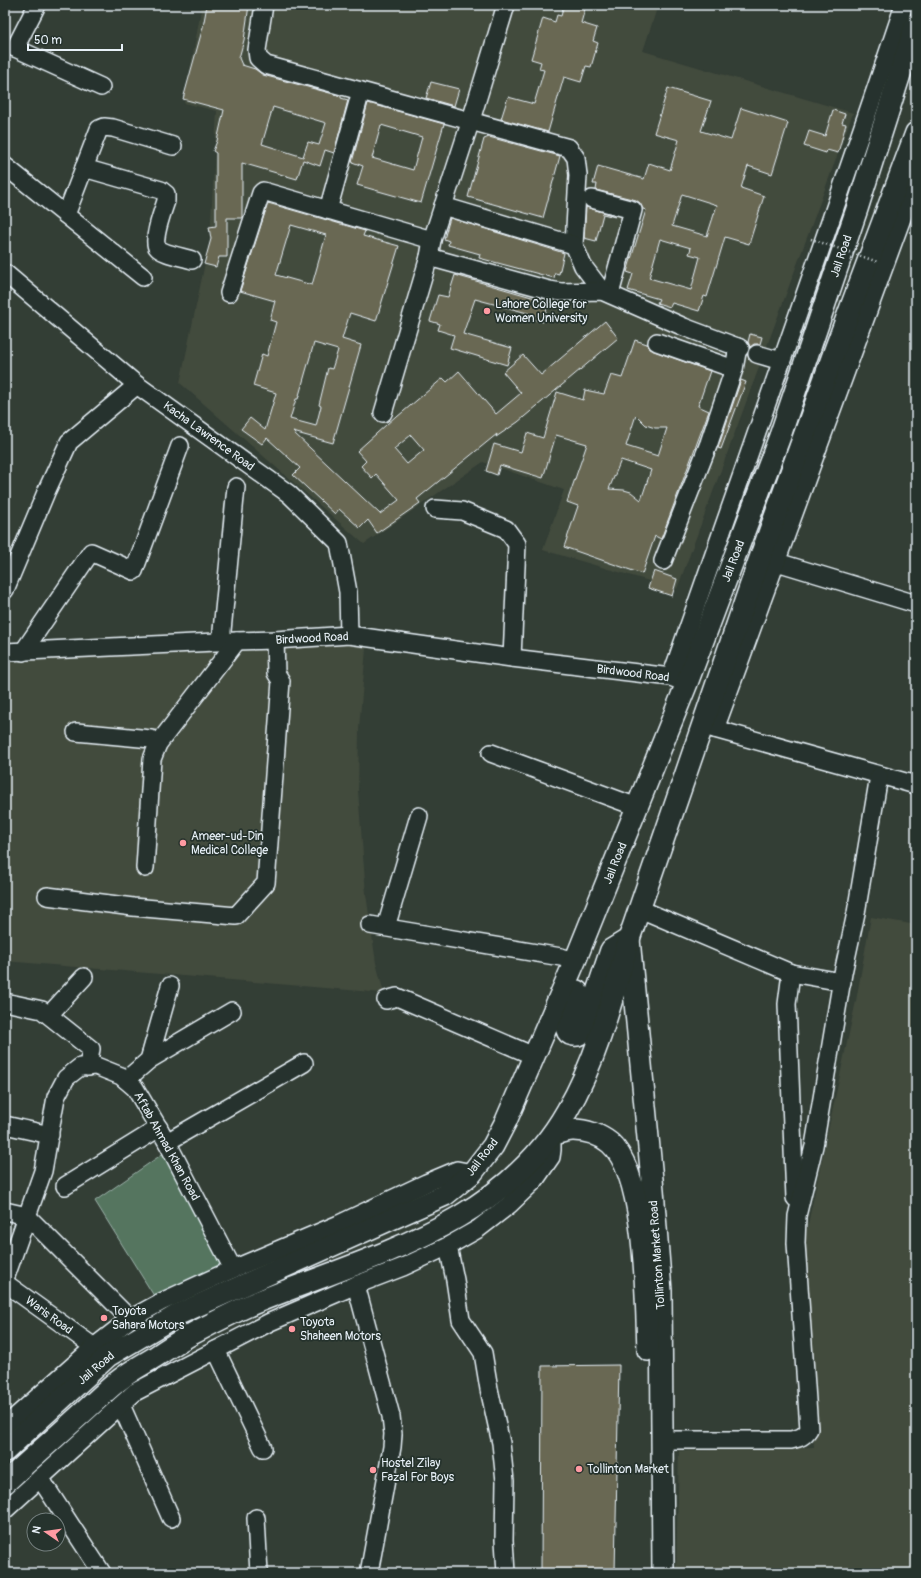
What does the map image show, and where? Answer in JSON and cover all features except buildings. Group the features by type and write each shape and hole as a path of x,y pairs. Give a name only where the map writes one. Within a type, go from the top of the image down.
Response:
{"main road":[{"name":"Jail Road","path":"5,1451 108,1356 179,1314 445,1195 472,1173 493,1146 503,1127 575,961 637,806 679,680 780,436 857,209 916,24"},
{"name":"Jail Road","path":"5,1483 122,1378 190,1335 254,1304 364,1262 468,1212 494,1194 514,1176 535,1156 552,1135 568,1111 586,1071 611,1001 629,939 709,727 758,564 836,347 916,133"},
{"path":"601,896 603,920 566,1021 566,1031 570,1034 580,1034 584,1030 611,950 629,939"},
{"name":"Tollinton Market Road","path":"629,939 661,1291 663,1573"},
{"name":"Tollinton Market Road","path":"552,1135 572,1130 588,1132 599,1136 610,1144 620,1156 629,1178 639,1212 644,1256 648,1367 648,1573"}],"street":[{"path":"37,5 10,49 101,87"},
{"path":"264,5 257,50 258,58 266,65 569,148 576,158 578,174 574,245 583,266 606,293"},
{"path":"382,412 429,257 432,240 506,5"},
{"path":"679,680 781,361 837,205 904,5"},
{"path":"328,210 361,90"},
{"path":"66,215 99,129 113,128 173,146"},
{"path":"5,166 143,277"},
{"path":"84,168 161,190 166,194 166,201 155,240 157,247 165,252 192,260"},
{"path":"916,180 777,562 709,727 879,776 916,785"},
{"path":"229,293 261,192 265,191 432,240"},
{"path":"592,199 633,210 606,293"},
{"path":"443,206 574,245"},
{"path":"429,257 549,290 561,292 606,293 684,327 739,348 734,369 709,444 663,561"},
{"name":"Kacha Lawrence Road","path":"5,273 137,385 289,494 339,543 348,592 349,635"},
{"path":"806,290 827,297"},
{"path":"657,342 734,369"},
{"path":"757,354 781,361"},
{"path":"5,590 69,442 137,385"},
{"path":"22,652 91,552 134,570 180,446"},
{"path":"146,868 152,759 158,744 229,641 236,487"},
{"path":"435,508 462,511 506,529 518,544 512,658"},
{"path":"777,562 916,604"},
{"name":"Birdwood Road","path":"5,652 275,640 349,635 679,680"},
{"path":"47,896 133,907 236,916 266,883 281,681 276,674 275,640"},
{"path":"76,732 151,739 158,744"},
{"path":"491,753 637,806"},
{"path":"797,1216 814,1146 879,776"},
{"path":"419,816 378,926 561,957 575,961"},
{"path":"640,909 791,973 842,982"},
{"path":"662,1440 791,1440 805,1435 809,1429 796,1244 797,1216 787,1004 791,973"},
{"path":"49,1015 84,977"},
{"path":"149,1060 170,986"},
{"path":"386,1000 397,997 534,1056"},
{"path":"5,1002 42,1010 91,1049 88,1067 80,1067 66,1078 56,1097 43,1171 5,1279"},
{"path":"126,1080 149,1060 232,1011"},
{"path":"65,1186 304,1063"},
{"name":"Aftab Ahmad Khan Road","path":"88,1067 96,1066 120,1076 135,1088 163,1135 233,1269"},
{"path":"5,1125 50,1135"},
{"path":"5,1510 135,1392 270,1322 356,1285 403,1267 448,1246 478,1228 509,1205 535,1180 551,1157 552,1135"},
{"path":"5,1426 94,1347 130,1319 174,1296 339,1224 426,1183 457,1170 472,1173"},
{"path":"5,1210 27,1216 130,1319"},
{"path":"448,1246 461,1320 483,1353 500,1443 505,1481 504,1540 506,1573"},
{"name":"Waris Road","path":"5,1283 94,1347"},
{"path":"356,1285 391,1416 393,1434 392,1447 369,1573"},
{"path":"216,1350 263,1448"},
{"path":"121,1405 171,1518"},
{"path":"40,1478 102,1573"},
{"path":"256,1518 259,1573"}],"path":[{"path":"811,239 878,262"}],"shaded area":[{"name":"Lahore College for Women University","path":"202,5 658,5 643,51 853,113 677,589 543,550 564,490 483,462 364,544 180,383 210,239 217,111 184,103"},
{"name":"Ameer-ud-Din Medical College","path":"367,637 359,728 358,791 366,894 376,963 384,993 5,961 5,722 11,652"},
{"path":"871,917 916,925 916,1573 676,1573 679,1451 814,1447 807,1326 810,1311 805,1238 856,1001"}],"green space":[{"path":"171,1148 230,1267 156,1299 95,1201"}],"place":[{"name":"Lahore College for Women University","path":"487,311"},
{"name":"Ameer-ud-Din Medical College","path":"183,843"},
{"name":"Toyota Sahara Motors","path":"104,1318"},
{"name":"Toyota Shaheen Motors","path":"292,1329"},
{"name":"Tollinton Market","path":"579,1469"},
{"name":"Hostel Zilay Fazal For Boys","path":"373,1470"}]}
